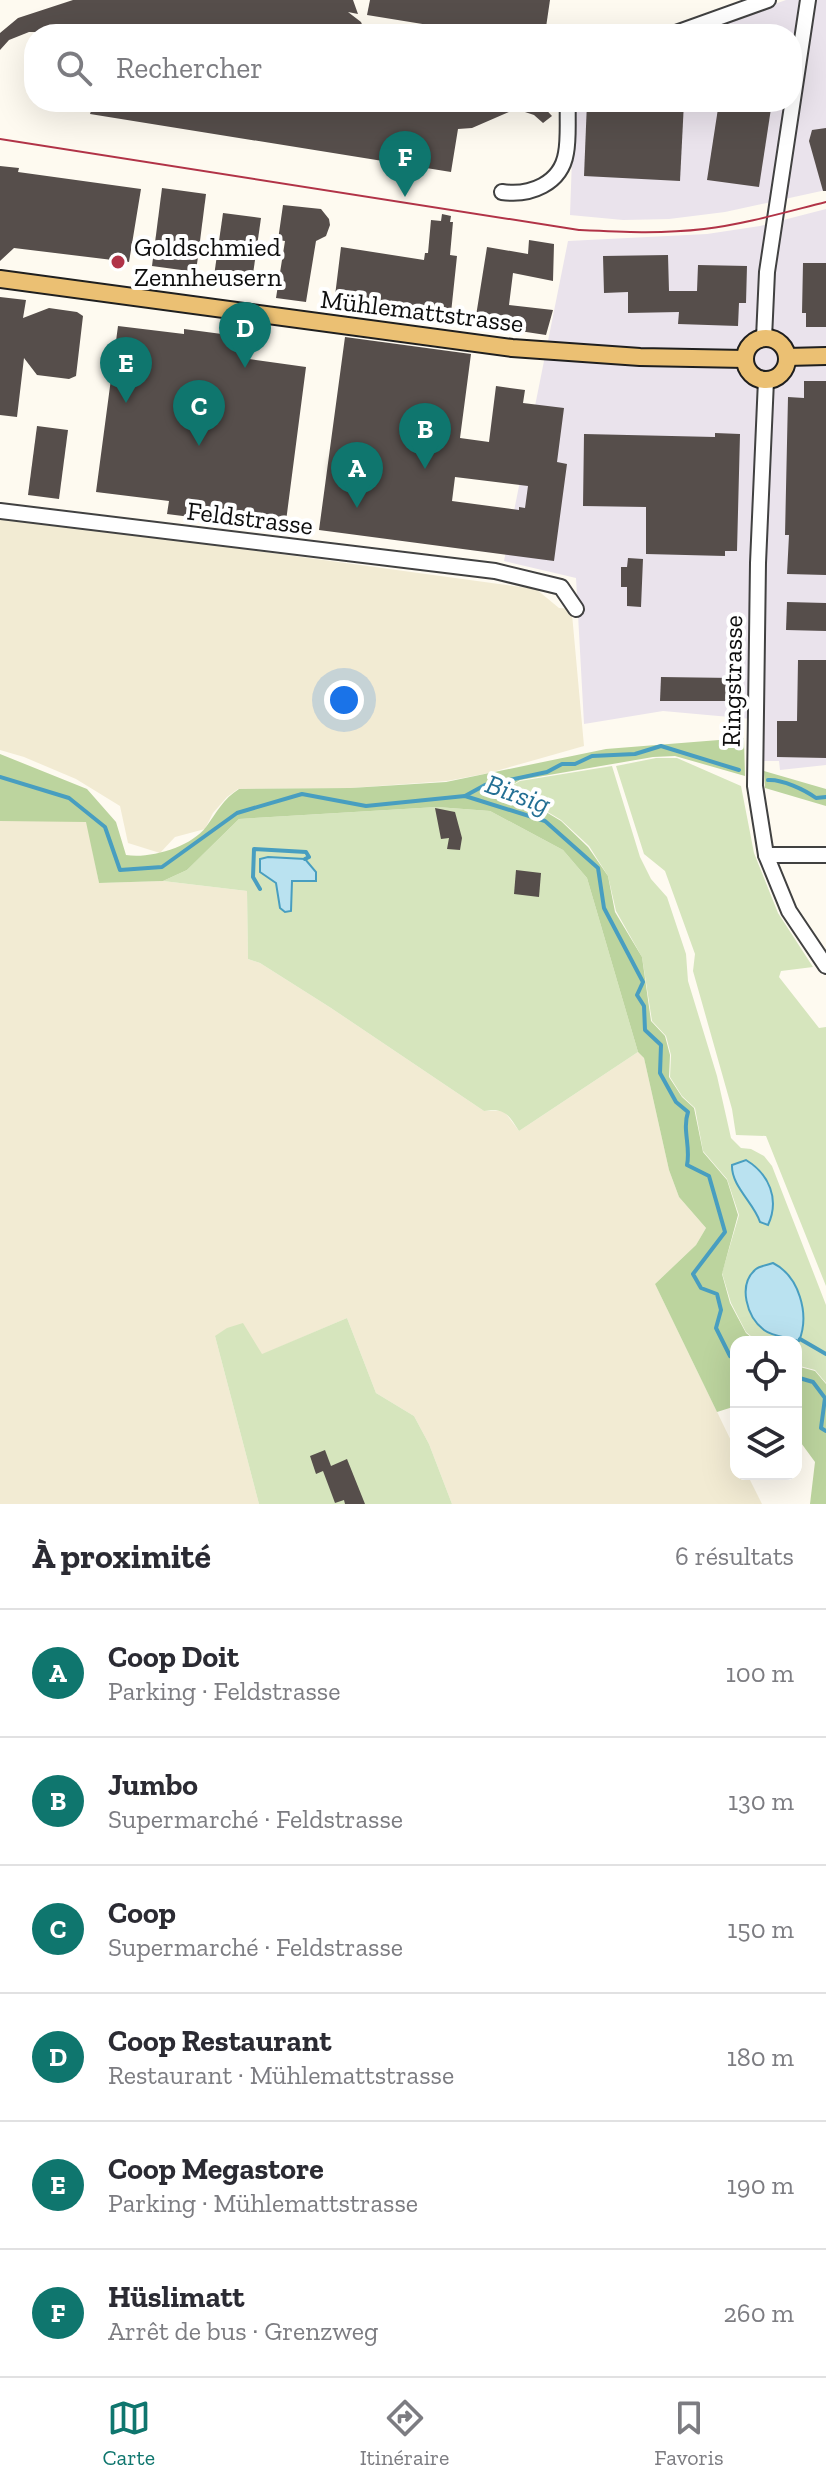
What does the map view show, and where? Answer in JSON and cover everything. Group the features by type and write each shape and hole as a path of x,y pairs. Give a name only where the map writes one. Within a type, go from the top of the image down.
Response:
{"main road":[{"name":"Mühlemattstrasse","path":"0,279 540,351 745,359"},
{"path":"764,338 779,343 787,357 784,370 773,379 766,380 751,374 745,359 753,342 764,338"},
{"path":"787,357 826,356"}],"street":[{"path":"701,24 768,0"},
{"path":"802,40 808,0"},
{"path":"502,192 515,194 540,188 561,168 566,154 568,112"},
{"path":"764,338 767,272 791,112"},
{"name":"Ringstrasse","path":"766,380 755,786 766,855 789,911 826,966"},
{"name":"Feldstrasse","path":"0,511 495,571 561,587 576,609"},
{"path":"766,855 826,855"}],"shaded area":[{"path":"786,0 826,0 826,190 725,212 669,219 623,220 570,215 574,112 802,112 802,24 718,24"},
{"path":"826,209 826,765 780,770 779,761 764,761 763,720 663,711 584,724 576,578 504,561 568,241 707,234 760,226"},
{"path":"0,516 536,589 559,608 576,609 572,614 584,746 489,773 447,781 351,788 238,789 213,813 205,829 175,837 160,853 128,843 120,806 76,779 0,750"},
{"path":"0,821 87,821 99,883 163,881 247,891 248,959 260,963 331,1008 484,1111 504,1111 519,1131 638,1052 644,1058 669,1170 679,1197 706,1228 696,1245 655,1284 730,1439 730,1480 750,1480 762,1504 452,1504 429,1444 414,1416 376,1393 347,1318 261,1355 215,1336 259,1504 0,1504"}],"green space":[{"path":"744,738 745,776 675,756 653,757 520,780 505,789 509,796 536,806 561,821 588,847 608,876 615,912 642,957 651,1021 665,1036 670,1055 669,1077 682,1097 694,1108 703,1152 727,1180 738,1215 722,1274 730,1303 750,1336 730,1336 730,1408 717,1412 655,1284 696,1245 706,1228 679,1197 669,1170 644,1058 638,1052 587,878 563,850 490,811 437,807 239,819 187,870 163,881 99,883 86,822 0,821 0,754 87,789 116,822 126,855 136,856 169,850 191,840 206,827 224,801 239,789 351,788 446,782 606,749"},
{"path":"656,758 677,758 741,786 754,853 778,913 813,967 781,971 779,977 819,1028 826,1027 826,1286 766,1136 736,1135 732,1109 693,971 695,954 665,871 644,854 616,766"},
{"path":"612,766 640,857 651,879 667,897 686,954 688,981 717,1076 731,1138 741,1148 764,1156 772,1166 826,1305 826,1383 815,1370 802,1367 802,1336 751,1336 731,1303 722,1273 739,1215 727,1179 703,1151 695,1108 682,1096 670,1077 671,1055 666,1036 652,1021 642,957 616,911 608,876 589,846 561,820 536,805 509,795 506,789 520,781"},
{"path":"764,771 826,789 826,806 765,788"},
{"path":"437,807 490,811 563,850 587,878 638,1052 519,1131 505,1114 497,1110 484,1111 331,1008 260,963 248,959 247,891 163,881 187,870 239,819"},
{"path":"347,1318 376,1393 414,1416 429,1444 452,1504 259,1504 215,1336 243,1323 262,1354"},
{"path":"802,1368 815,1371 826,1384 826,1504 810,1504 815,1462 802,1444"}],"water":[{"path":"260,859 305,859 316,872 316,881 292,881 291,911 285,912 280,908 276,883 260,872"},
{"path":"746,1160 761,1172 770,1188 773,1206 768,1225 760,1222 735,1180 732,1165"},
{"path":"773,1263 796,1286 803,1319 800,1336 776,1336 753,1317 746,1301 746,1292 750,1276 758,1268"}],"building":[{"path":"73,0 353,0 358,14 348,12 362,24 24,24 24,34 9,40 0,50 0,33 18,18"},
{"path":"370,0 550,0 546,24 422,24 367,15"},
{"path":"509,112 472,128 458,129 451,172 90,114"},
{"path":"525,112 548,112 552,116 543,123"},
{"path":"587,112 683,112 680,181 584,176"},
{"path":"717,112 770,112 759,187 707,180"},
{"path":"826,128 826,191 823,191 809,141 812,130"},
{"path":"0,166 19,168 18,172 141,189 129,262 14,248 0,261"},
{"path":"162,188 206,194 196,272 152,266"},
{"path":"283,205 321,209 329,219 326,236 316,241 306,302 276,298 285,241 278,240"},
{"path":"223,213 261,218 252,281 214,276"},
{"path":"442,214 451,216 450,255 457,256 451,313 405,308 404,315 334,304 341,247 424,260 425,253 428,253 431,220 441,221"},
{"path":"529,240 554,244 553,281 513,273 509,305 553,310 546,335 513,330 514,322 476,316 487,247 528,254"},
{"path":"668,255 669,291 697,291 698,265 747,266 746,303 739,303 738,326 678,324 679,312 628,313 628,292 604,293 603,256"},
{"path":"803,263 826,263 826,327 806,327 806,313 802,313"},
{"path":"0,297 26,300 23,318 49,308 77,312 83,316 76,376 69,379 37,375 24,358 17,417 0,415"},
{"path":"118,326 184,334 184,329 252,338 249,359 306,367 285,529 167,514 169,501 96,492"},
{"path":"345,337 471,354 460,438 489,442 496,386 525,390 523,403 564,408 557,462 567,464 554,561 319,530","holes":["455,477 528,486 525,508 519,507 519,510 452,501"]},
{"path":"804,381 826,381 826,575 787,574 788,397 804,398"},
{"path":"37,426 68,430 59,499 28,495"},
{"path":"715,433 740,434 737,551 725,551 725,556 646,554 646,507 583,506 584,434 715,437"},
{"path":"628,558 643,559 641,607 627,606 627,587 621,587 621,567 627,567"},
{"path":"787,602 826,603 826,631 786,630"},
{"path":"798,660 826,660 826,758 777,757 777,721 797,721"},
{"path":"661,677 733,678 732,701 660,701"},
{"path":"435,808 455,812 462,838 460,850 447,849 449,838 441,839"},
{"path":"516,870 541,873 539,897 514,894"},
{"path":"325,1450 331,1466 347,1459 365,1504 345,1504 344,1500 335,1503 323,1471 316,1474 310,1456"}],"waterway":[{"path":"465,796 485,785 547,772 562,764 575,764 592,756 635,754 661,746 739,770"},
{"name":"Birsig","path":"0,777 69,798 105,827 120,870 162,867 237,813 302,794 366,806 465,796 545,821 598,868 604,908 643,982 637,995 644,1006 645,1030 661,1045 660,1073 676,1102 688,1112 687,1165 709,1176 725,1232 693,1274 701,1288 717,1294 721,1310 716,1328 730,1356"},
{"path":"768,780 780,781 816,798 826,797"},
{"path":"260,889 253,877 254,849 306,852 309,857 305,859"},
{"path":"802,1340 826,1354"},
{"name":"Birsig","path":"802,1379 813,1382 825,1398 821,1428 826,1431"}],"tram line":[{"path":"0,139 579,230 657,232 704,229 826,202"}],"place":[{"name":"Hüslimatt","path":"405,197"},
{"name":"Goldschmied Zennheusern","path":"118,262"},
{"name":"Coop Restaurant","path":"245,368"},
{"name":"Coop Megastore","path":"126,403"},
{"name":"Coop","path":"199,446"},
{"name":"Jumbo","path":"425,469"},
{"name":"Coop Doit","path":"357,508"}]}
